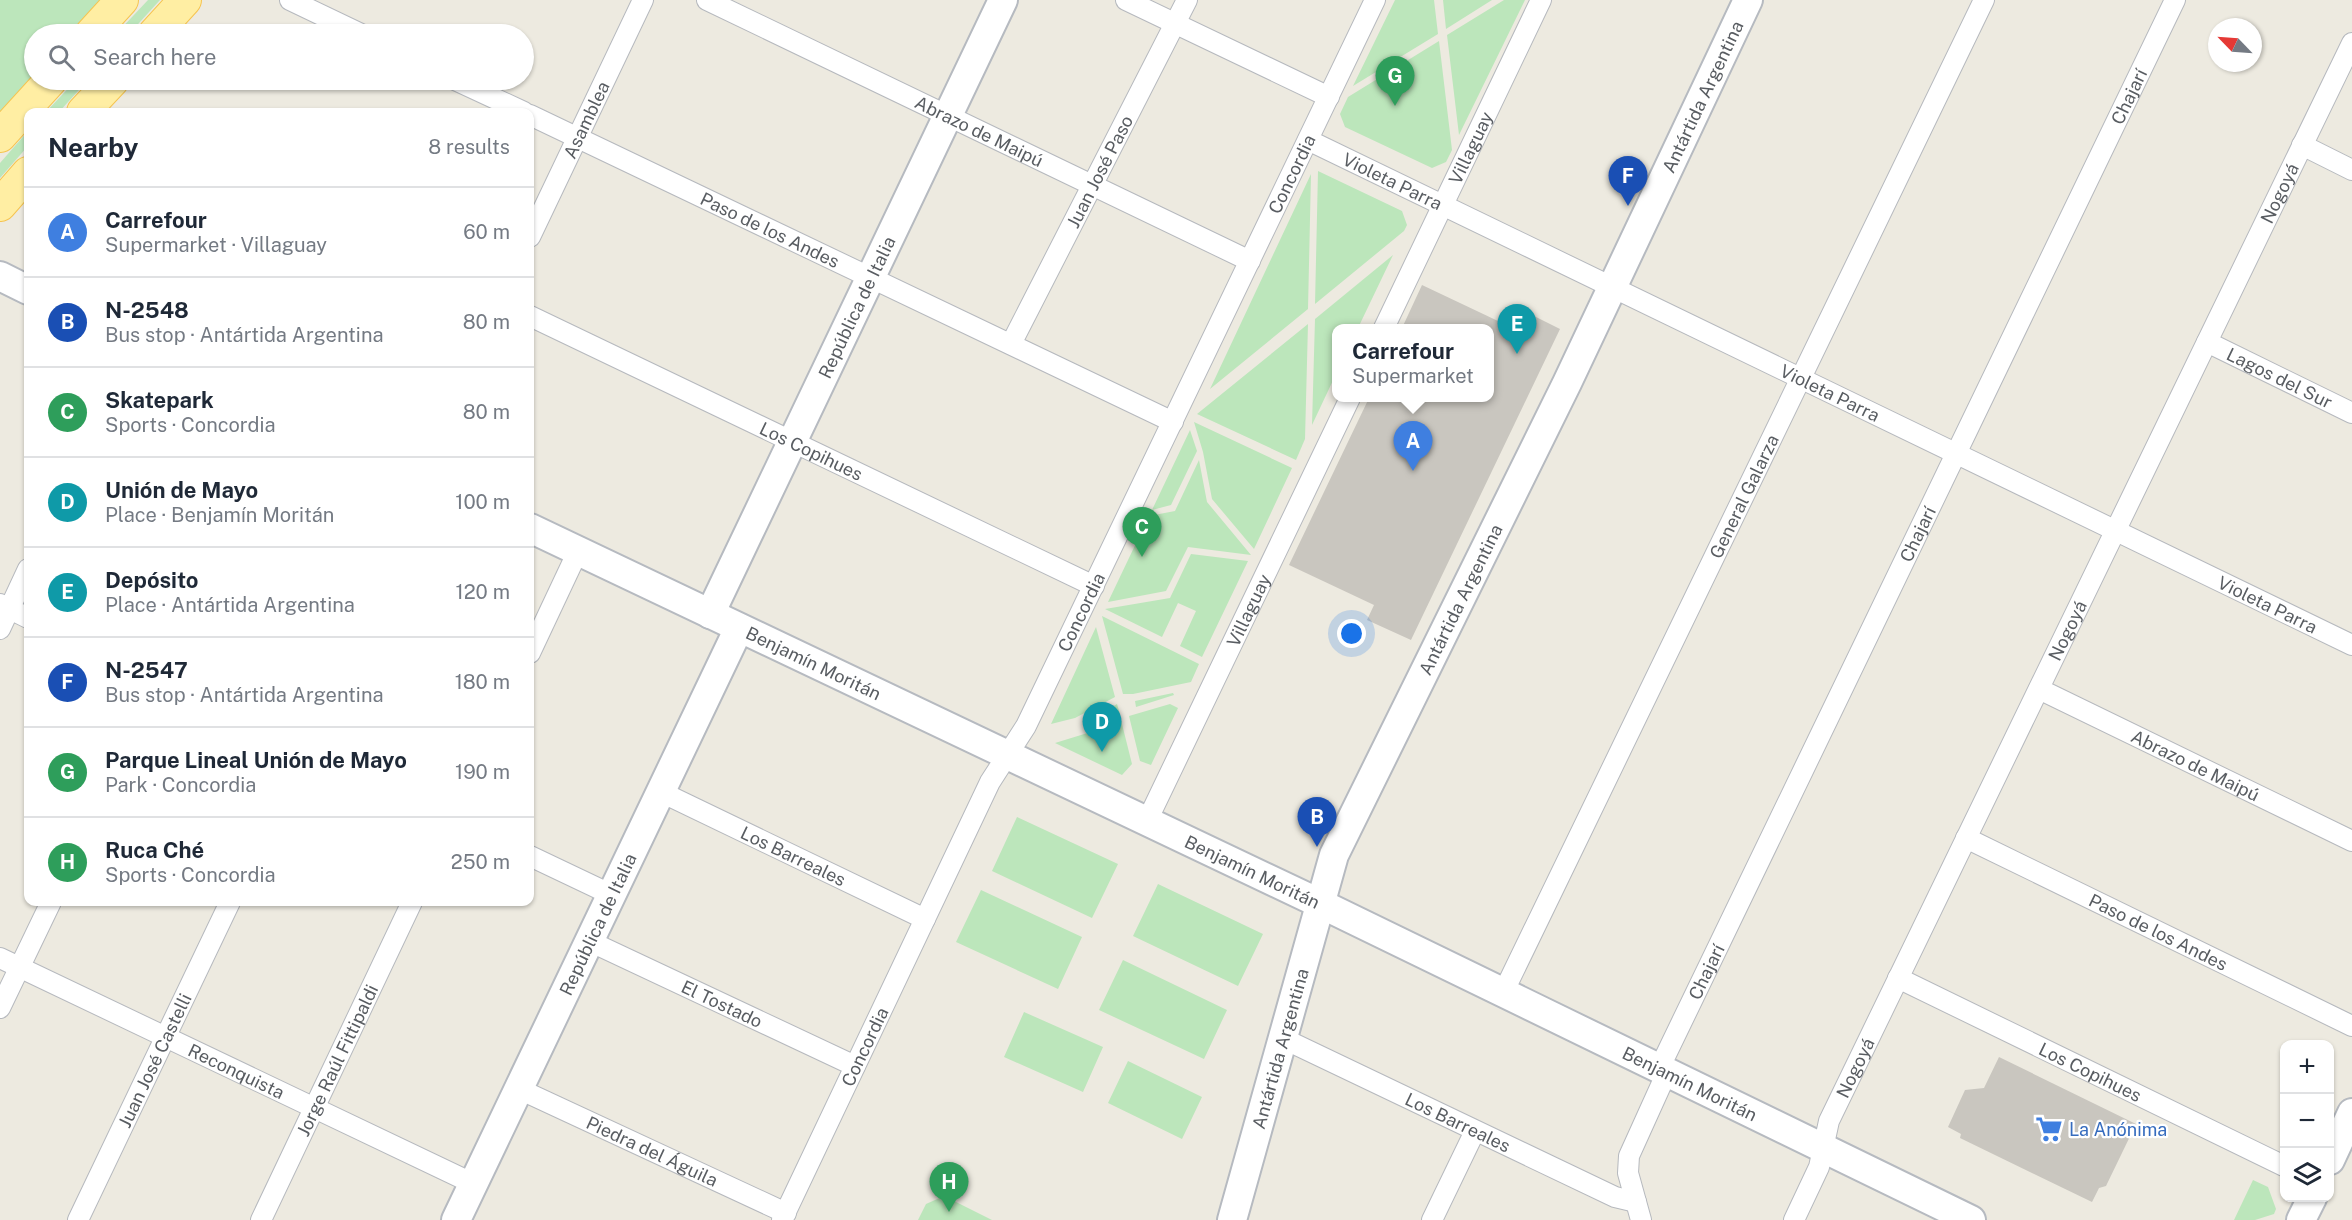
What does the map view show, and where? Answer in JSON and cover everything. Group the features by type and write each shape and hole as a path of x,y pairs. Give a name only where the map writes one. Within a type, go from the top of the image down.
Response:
{"main road":[{"path":"100,24 122,0"},
{"path":"163,24 185,0"},
{"path":"26,108 42,90"},
{"path":"96,108 107,90"},
{"path":"0,136 24,110"},
{"path":"0,205 24,178"}],"street":[{"path":"290,0 341,24"},
{"name":"Asamblea","path":"534,229 643,0"},
{"name":"Abrazo de Maipú","path":"707,0 1250,261"},
{"name":"República de Italia","path":"710,614 1003,0"},
{"path":"1126,0 1329,97"},
{"name":"Juan José Paso","path":"1011,345 1187,0"},
{"name":"Concordia","path":"784,1216 990,782 1022,735 1375,0"},
{"name":"Villaguay","path":"1386,324 1541,0"},
{"name":"Antártida Argentina","path":"1232,1220 1319,903 1328,872 1342,838 1612,288 1748,0"},
{"name":"General Galarza","path":"1503,993 1984,0"},
{"name":"Chajarí","path":"1639,1211 1628,1173 1629,1156 1663,1070 2175,0"},
{"name":"Nogoyá","path":"1794,1220 1816,1173 1829,1121 2352,43"},
{"path":"477,90 515,108"},
{"name":"Paso de los Andes","path":"534,117 1173,422"},
{"name":"Violeta Parra","path":"1308,140 2352,645"},
{"path":"2302,145 2352,170"},
{"path":"0,276 24,288"},
{"name":"Los Copihues","path":"534,318 1094,586"},
{"name":"Lagos del Sur","path":"2207,342 2350,406"},
{"name":"Villaguay","path":"1147,821 1348,402"},
{"name":"Benjamín Moritán","path":"534,530 1319,903 1967,1219"},
{"path":"534,644 578,551"},
{"path":"0,628 5,606 24,575"},
{"path":"5,606 24,616"},
{"name":"República de Italia","path":"456,1220 739,628"},
{"name":"Abrazo de Maipú","path":"2039,689 2352,841"},
{"name":"Los Barreales","path":"661,792 925,919"},
{"name":"Paso de los Andes","path":"1966,837 2352,1026"},
{"path":"534,858 612,895"},
{"path":"0,1008 49,906"},
{"name":"Juan José Castelli","path":"78,1220 228,906"},
{"name":"Jorge Raúl Fittipaldi","path":"261,1220 410,906"},
{"name":"El Tostado","path":"590,942 855,1066"},
{"name":"Reconquista","path":"0,958 474,1184"},
{"name":"Los Copihues","path":"1898,978 2280,1164"},
{"name":"Los Barreales","path":"1282,1038 1615,1197 1639,1211"},
{"name":"Piedra del Águila","path":"519,1089 784,1216"},
{"path":"2334,1151 2352,1113"},
{"path":"1432,1220 1475,1131"},
{"path":"2301,1220 2310,1202"}],"green space":[{"path":"0,0 111,0 89,24 24,24 24,90 26,90 0,124"},
{"path":"148,0 160,0 138,24 125,24"},
{"path":"1395,0 1434,0 1438,34 1353,86"},
{"path":"1443,0 1492,0 1446,29"},
{"path":"1504,0 1525,0 1459,135 1447,35"},
{"path":"1439,41 1452,150 1446,162 1432,168 1345,127 1340,114 1348,97"},
{"path":"67,90 79,90 63,108 50,108"},
{"path":"24,136 24,151 0,178 0,163"},
{"path":"1318,171 1402,211 1407,225 1404,231 1315,304"},
{"path":"1311,174 1308,309 1210,389"},
{"path":"1393,255 1360,324 1332,324 1332,382 1312,425 1315,319"},
{"path":"1308,324 1305,439 1296,460 1197,414"},
{"path":"1194,422 1292,468 1254,549 1212,499 1203,452"},
{"path":"1190,430 1197,451 1171,505 1152,510"},
{"path":"1199,460 1207,502 1251,555 1188,547 1166,591 1108,602 1149,516 1175,511"},
{"path":"1191,554 1248,561 1202,657 1180,646 1196,611 1178,603 1162,637 1105,609 1170,598"},
{"path":"1102,616 1199,664 1191,682 1123,694"},
{"path":"1096,627 1115,697 1075,718 1051,724"},
{"path":"1173,693 1174,695 1136,707 1135,701"},
{"path":"1117,704 1120,714 1085,725 1084,723"},
{"path":"1170,704 1178,708 1151,765 1140,761 1129,716"},
{"path":"1121,720 1132,764 1122,775 1055,743 1094,731"},
{"path":"1017,817 1118,864 1092,918 992,871"},
{"path":"1158,884 1263,934 1238,986 1133,936"},
{"path":"981,890 1082,937 1058,989 956,942"},
{"path":"1123,960 1227,1010 1204,1059 1099,1010"},
{"path":"1024,1012 1103,1047 1083,1092 1004,1057"},
{"path":"1128,1061 1202,1097 1182,1139 1108,1103"},
{"path":"2253,1180 2268,1187 2276,1209 2274,1214 2255,1220 2234,1220"},
{"path":"944,1196 992,1220 918,1220 926,1204"}],"building":[{"path":"1422,285 1517,330 1526,312 1560,329 1411,640 1367,620 1374,605 1289,565 1367,402 1494,402 1494,324 1404,324"},
{"name":"La Anónima","path":"1999,1057 2136,1124 2106,1186 2099,1188 2092,1202 1960,1138 1961,1134 1948,1127 1965,1090 1984,1088"}],"place":[{"name":"Parque Lineal Unión de Mayo","path":"1395,106"},
{"name":"N-2547","path":"1628,206"},
{"name":"Depósito","path":"1517,354"},
{"name":"Carrefour","path":"1413,471"},
{"name":"Skatepark","path":"1142,557"},
{"name":"Unión de Mayo","path":"1102,752"},
{"name":"N-2548","path":"1317,847"},
{"name":"La Anónima","path":"2049,1129"},
{"name":"Ruca Ché","path":"949,1212"}]}
